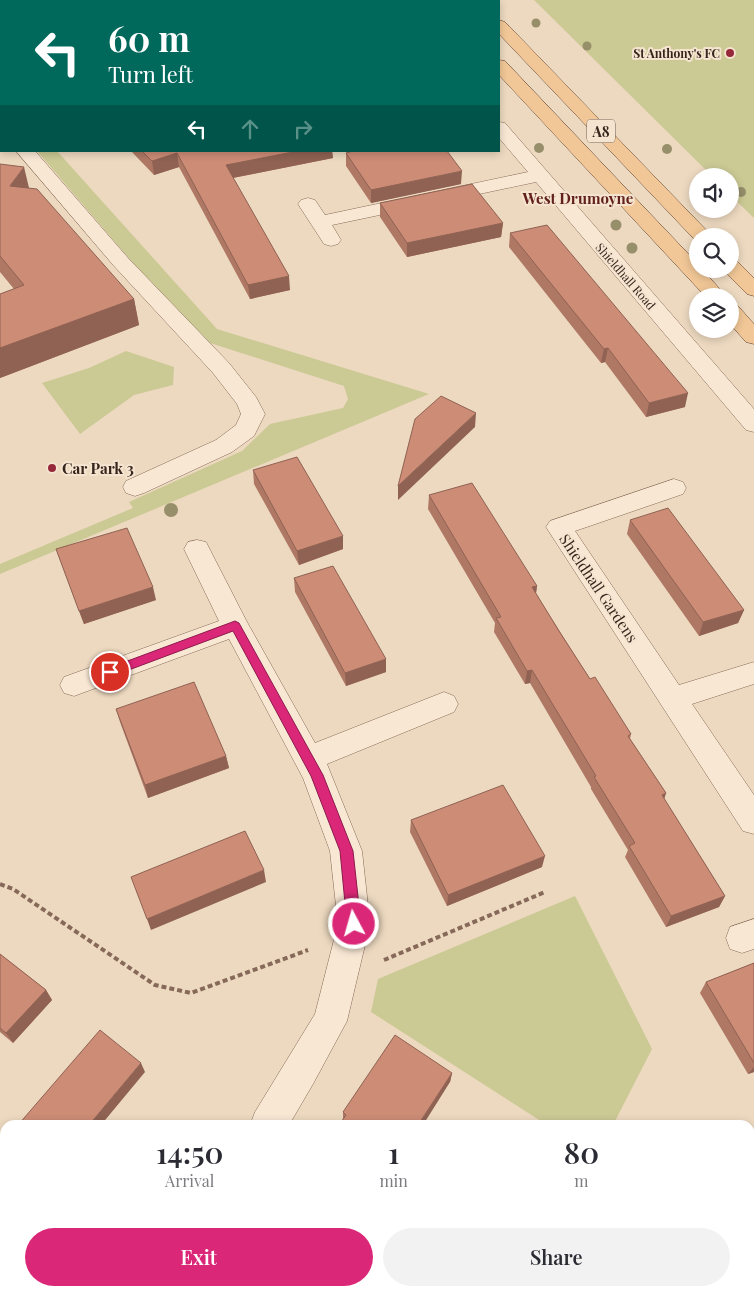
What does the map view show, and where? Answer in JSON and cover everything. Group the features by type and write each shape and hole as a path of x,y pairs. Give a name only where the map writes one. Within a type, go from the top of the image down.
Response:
{"main road":[{"name":"A8","path":"500,26 694,228"},
{"name":"A8","path":"500,66 708,288"},
{"path":"739,274 754,290"},
{"path":"739,321 754,337"}],"street":[{"name":"Shieldhall Road","path":"500,128 754,424"},
{"path":"25,160 221,368 248,402 253,414 246,430 224,446 135,487"},
{"path":"320,222 540,174"},
{"path":"308,204 331,240"},
{"name":"Shieldhall Gardens","path":"674,488 559,527 754,821"},
{"path":"197,549 235,626 316,775 346,851 354,924 342,978 330,1021 271,1120"},
{"path":"74,685 235,626"},
{"path":"673,699 754,673"},
{"path":"308,759 444,704"}],"path":[{"path":"0,884 13,889 155,984 191,993 351,935"},
{"path":"342,978 544,892"}],"shaded area":[{"path":"534,0 754,0 754,218 739,204 739,168 704,168"},
{"path":"38,152 58,152 217,329 429,394 0,574 0,564 133,508 129,502 242,451 270,424 343,408 348,399 344,386 207,342 132,262"},
{"path":"126,351 174,367 173,385 134,395 80,434 42,383 89,368"},
{"path":"575,896 652,1049 616,1120 539,1120 371,1012 378,979"}],"building":[{"path":"143,152 293,152 226,165 289,276 248,285 177,153 152,161"},
{"path":"448,152 462,171 371,190 346,153"},
{"path":"0,164 24,167 10,186 37,189 134,299 0,348 0,294 24,285 0,256"},
{"path":"472,184 503,223 407,243 380,203"},
{"path":"547,225 688,393 649,403 608,348 604,349 510,233"},
{"path":"441,396 476,413 398,486 415,419"},
{"path":"297,457 343,536 297,551 253,470"},
{"path":"472,483 537,586 532,587 559,631 590,679 595,677 631,734 628,736 666,793 662,795 725,896 671,916 629,846 635,843 532,670 527,671 496,618 501,617 429,495"},
{"path":"668,508 744,610 703,622 630,520"},
{"path":"127,528 153,587 79,611 56,549"},
{"path":"333,566 386,659 345,673 294,578"},
{"path":"194,682 226,756 145,785 116,709"},
{"path":"503,785 545,856 448,895 411,820"},
{"path":"245,831 264,870 147,919 131,877"},
{"path":"0,954 46,990 6,1033 0,1028"},
{"path":"754,963 754,1063 706,982"},
{"path":"100,1030 141,1063 93,1120 22,1120"},
{"path":"395,1035 452,1073 421,1120 342,1120 346,1115 343,1112"}],"place":[{"name":"St Anthony's FC","path":"730,53"},
{"name":"Car Park 3","path":"52,468"}],"district":[{"name":"West Drumoyne","path":"578,198"}],"route":[{"path":"110,672 235,626 316,775 346,851 354,924"}]}
